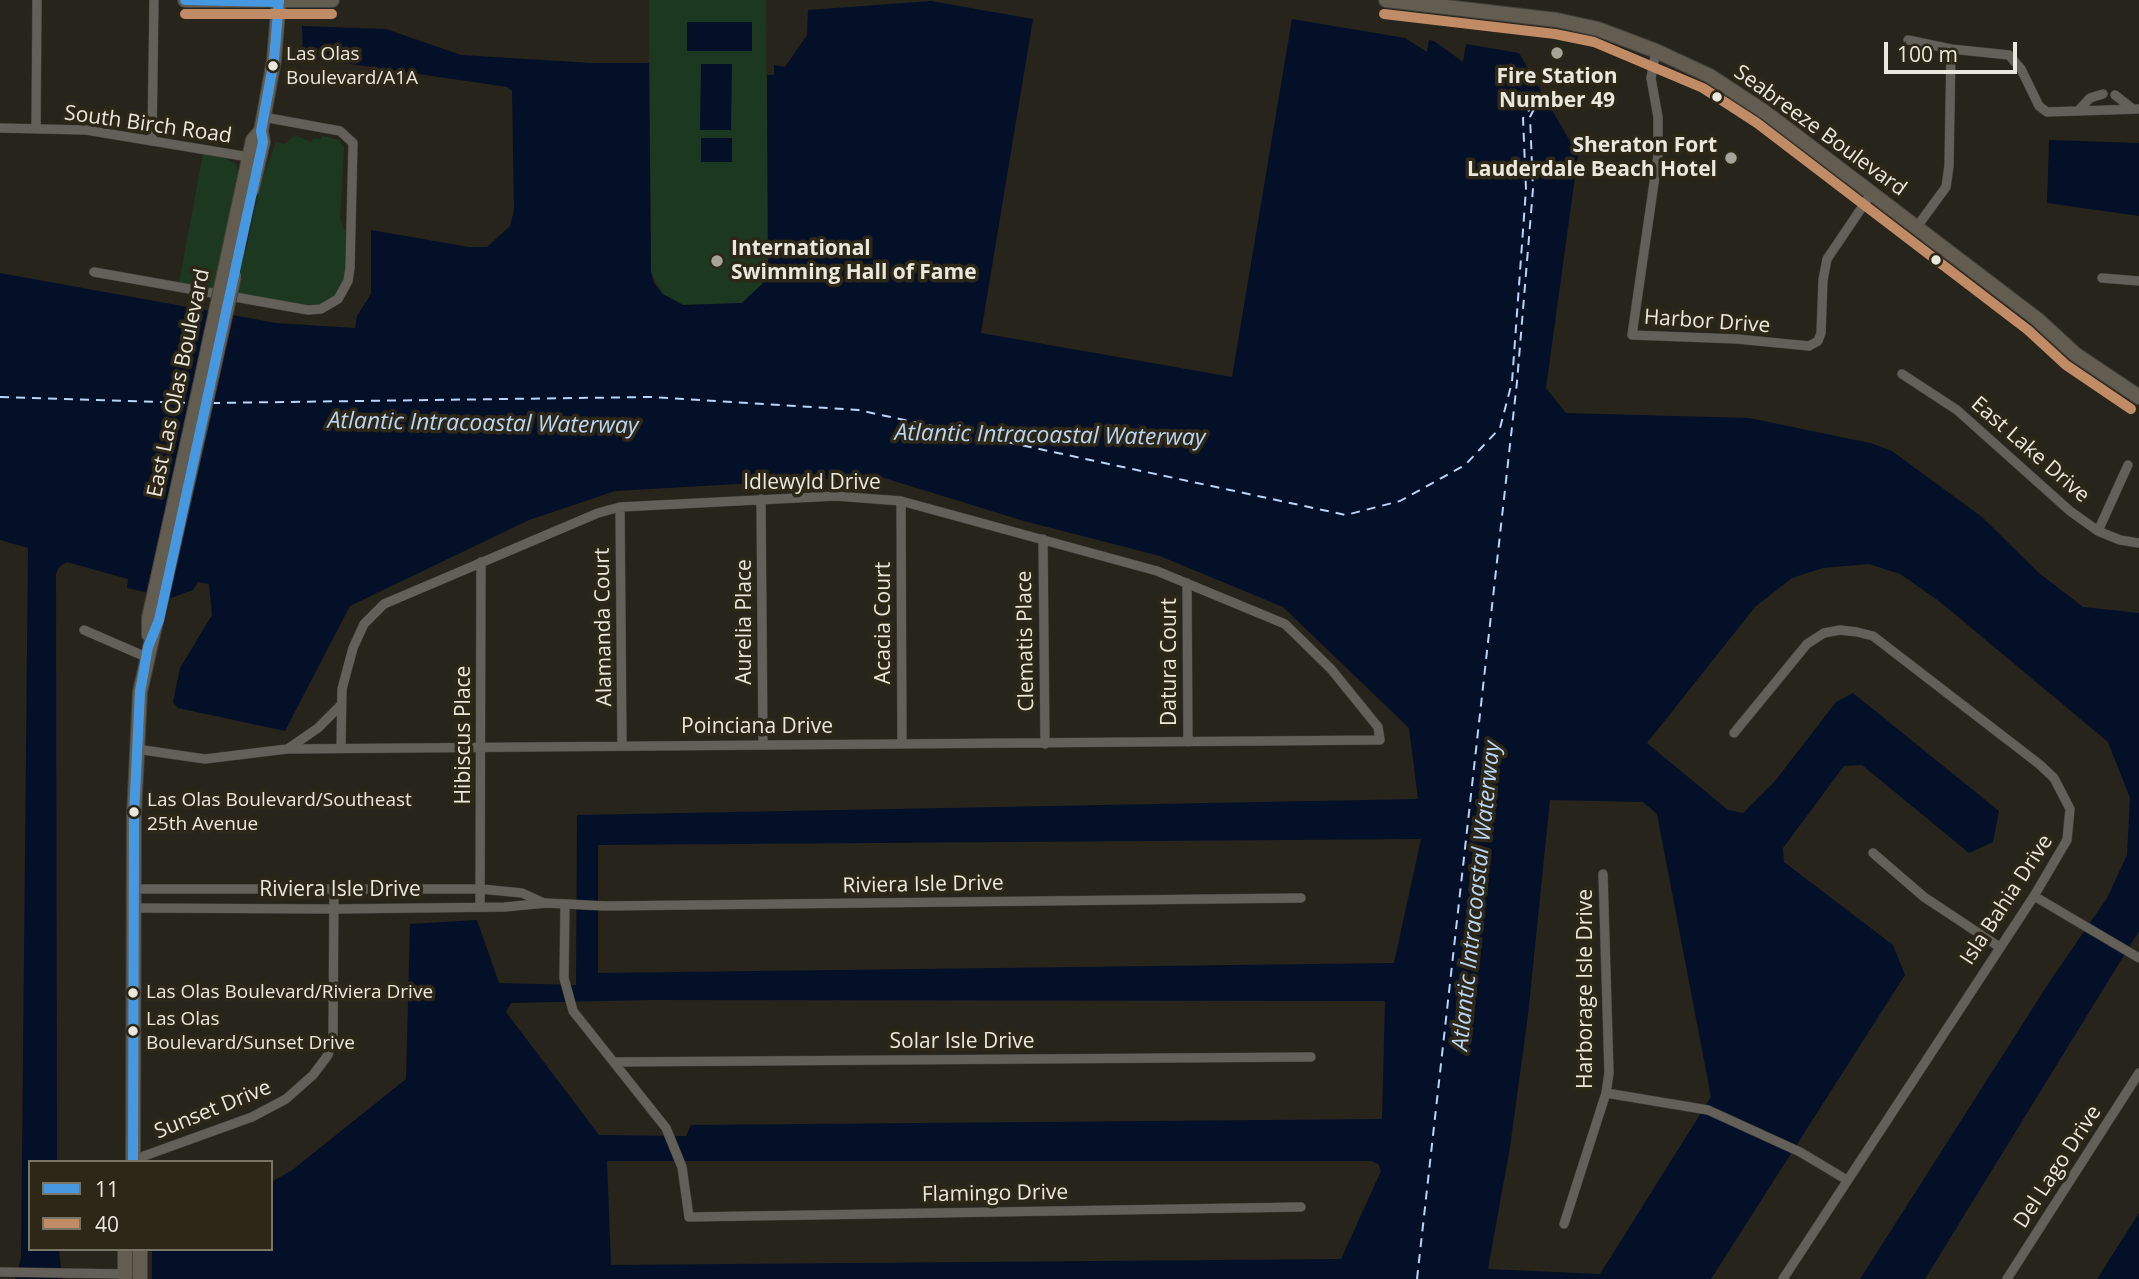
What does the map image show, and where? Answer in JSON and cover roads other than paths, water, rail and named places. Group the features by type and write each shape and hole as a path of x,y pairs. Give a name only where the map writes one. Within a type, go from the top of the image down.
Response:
{"main road":[{"path":"185,0 332,0"},
{"name":"Seabreeze Boulevard","path":"1386,0 1557,20 1598,29 1656,51 1734,91 2037,319 2075,354 2139,397"},
{"name":"East Las Olas Boulevard","path":"133,1160 136,749 147,652 248,188 263,142 262,124 279,1"},
{"name":"East Las Olas Boulevard","path":"248,188 249,157 253,140 262,124"},
{"path":"125,1251 125,1276"},
{"path":"140,1251 140,1277"}],"street":[{"path":"36,129 37,0"},
{"path":"152,140 153,0"},
{"path":"1908,40 1951,49 2009,55 2018,63 2042,111 2136,109"},
{"path":"1916,228 1946,187 1950,166 1951,49"},
{"name":"Harbor Drive","path":"1656,51 1651,78 1658,117 1658,155 1632,335 1737,339 1809,346 1818,341 1821,333 1823,280 1827,259 1871,194"},
{"path":"2078,111 2091,98 2103,94"},
{"path":"2115,95 2136,109"},
{"path":"93,272 308,310 321,309 338,299 348,281 350,268 353,143 340,131 262,124"},
{"name":"South Birch Road","path":"0,128 86,130 249,157"},
{"path":"2102,278 2139,281"},
{"name":"East Lake Drive","path":"1902,374 1958,410 2070,511 2098,531 2120,540 2139,543"},
{"path":"2098,531 2128,465"},
{"name":"Idlewyld Drive","path":"341,748 340,706 353,648 364,624 384,604 598,513 620,507 836,496 901,501 1157,571 1285,624 1331,669 1363,708 1378,727 1380,740"},
{"name":"Aurelia Place","path":"761,499 763,745"},
{"name":"Acacia Court","path":"901,501 902,744"},
{"name":"Alamanda Court","path":"620,507 622,746"},
{"name":"Clematis Place","path":"1043,539 1045,744"},
{"name":"Hibiscus Place","path":"480,908 481,562"},
{"name":"Datura Court","path":"1187,583 1188,742"},
{"path":"84,630 147,652"},
{"name":"Isla Bahia Drive","path":"1734,733 1807,644 1824,633 1840,630 1873,636 2054,778 2064,793 2071,824 2067,840 2034,896 1998,946 1783,1279"},
{"path":"287,749 318,727 340,706"},
{"name":"Poinciana Drive","path":"136,749 205,759 287,749 341,748 1380,740"},
{"path":"1873,853 1924,897 1998,946"},
{"name":"Harborage Isle Drive","path":"1564,1224 1606,1093 1609,1073 1603,874"},
{"name":"Sunset Drive","path":"136,1160 252,1116 286,1099 313,1075 328,1055 333,1038 334,887"},
{"name":"Riviera Isle Drive","path":"134,889 481,889 522,893 546,903"},
{"path":"2034,896 2139,958"},
{"name":"Riviera Isle Drive","path":"134,908 480,908 546,903 605,906 1301,898"},
{"path":"569,905 564,978 573,1011 614,1062"},
{"name":"Solar Isle Drive","path":"614,1062 1311,1058"},
{"name":"Flamingo Drive","path":"614,1062 666,1128 681,1167 689,1217 1301,1207"},
{"name":"Del Lago Drive","path":"2007,1279 2139,1073"},
{"path":"1606,1093 1688,1105 1753,1129 1800,1152 1847,1180"},
{"path":"0,1272 60,1272 140,1277"}],"water":[{"name":"Atlantic Intracoastal Waterway","path":"931,1 1033,19 981,333 1232,377 1292,19 1405,38 1427,52 1429,40 1434,41 1463,62 1466,44 1519,53 1578,155 1546,388 1566,413 1749,418 1870,443 1892,451 1982,517 2039,573 2083,607 2139,613 2139,931 1925,1279 1860,1279 2050,981 2107,898 2127,855 2130,798 2108,742 1939,601 1900,574 1869,564 1823,568 1792,578 1755,607 1647,743 1728,810 1743,813 1775,781 1836,702 1853,693 1999,811 1993,842 1969,853 1862,765 1844,766 1783,848 1784,862 1893,945 1905,975 1711,1279 152,1279 152,1251 273,1251 273,1181 291,1171 406,1079 410,924 477,920 499,983 576,985 577,815 1418,799 1409,728 1283,607 1160,556 1024,521 878,476 615,491 529,520 350,606 285,731 178,708 173,702 180,668 212,615 209,584 198,582 193,590 171,598 127,588 128,579 67,562 59,567 56,574 57,1160 28,1160 28,1251 59,1251 62,1279 15,1279 21,1258 28,548 0,540 0,273 276,323 355,328 357,316 371,294 371,230 469,247 487,247 510,226 514,210 512,91 507,87 303,57 302,26 386,29 461,55 592,63 649,63 651,272 654,283 663,294 683,305 742,303 762,284 768,266 767,75 774,75 774,65 785,67 807,35 808,10","holes":["1550,800 1643,802 1657,814 1711,1097 1600,1274 1488,1269 1510,1147 1528,1015","1421,839 1394,963 598,973 598,845","651,1000 1385,1001 1382,1119 691,1125 686,1136 599,1135 506,1012 511,1003","607,1161 1371,1161 1378,1164 1381,1171 1341,1259 611,1265"]},
{"path":"687,22 752,22 752,51 687,51"},
{"path":"701,64 732,64 731,130 700,130"},
{"path":"701,138 732,138 732,162 701,162"},
{"path":"2049,140 2139,143 2139,216 2047,203"},
{"path":"2139,1213 2139,1279 2097,1279"}],"place":[{"name":"Fire Station Number 49","path":"1557,53"},
{"name":"Las Olas Boulevard/A1A","path":"273,66"},
{"name":"Sheraton Fort Lauderdale Beach Hotel","path":"1731,158"},
{"name":"International Swimming Hall of Fame","path":"717,261"},
{"name":"Las Olas Boulevard/Southeast 25th Avenue","path":"134,812"},
{"name":"Las Olas Boulevard/Riviera Drive","path":"133,993"},
{"name":"Las Olas Boulevard/Sunset Drive","path":"133,1031"}]}
